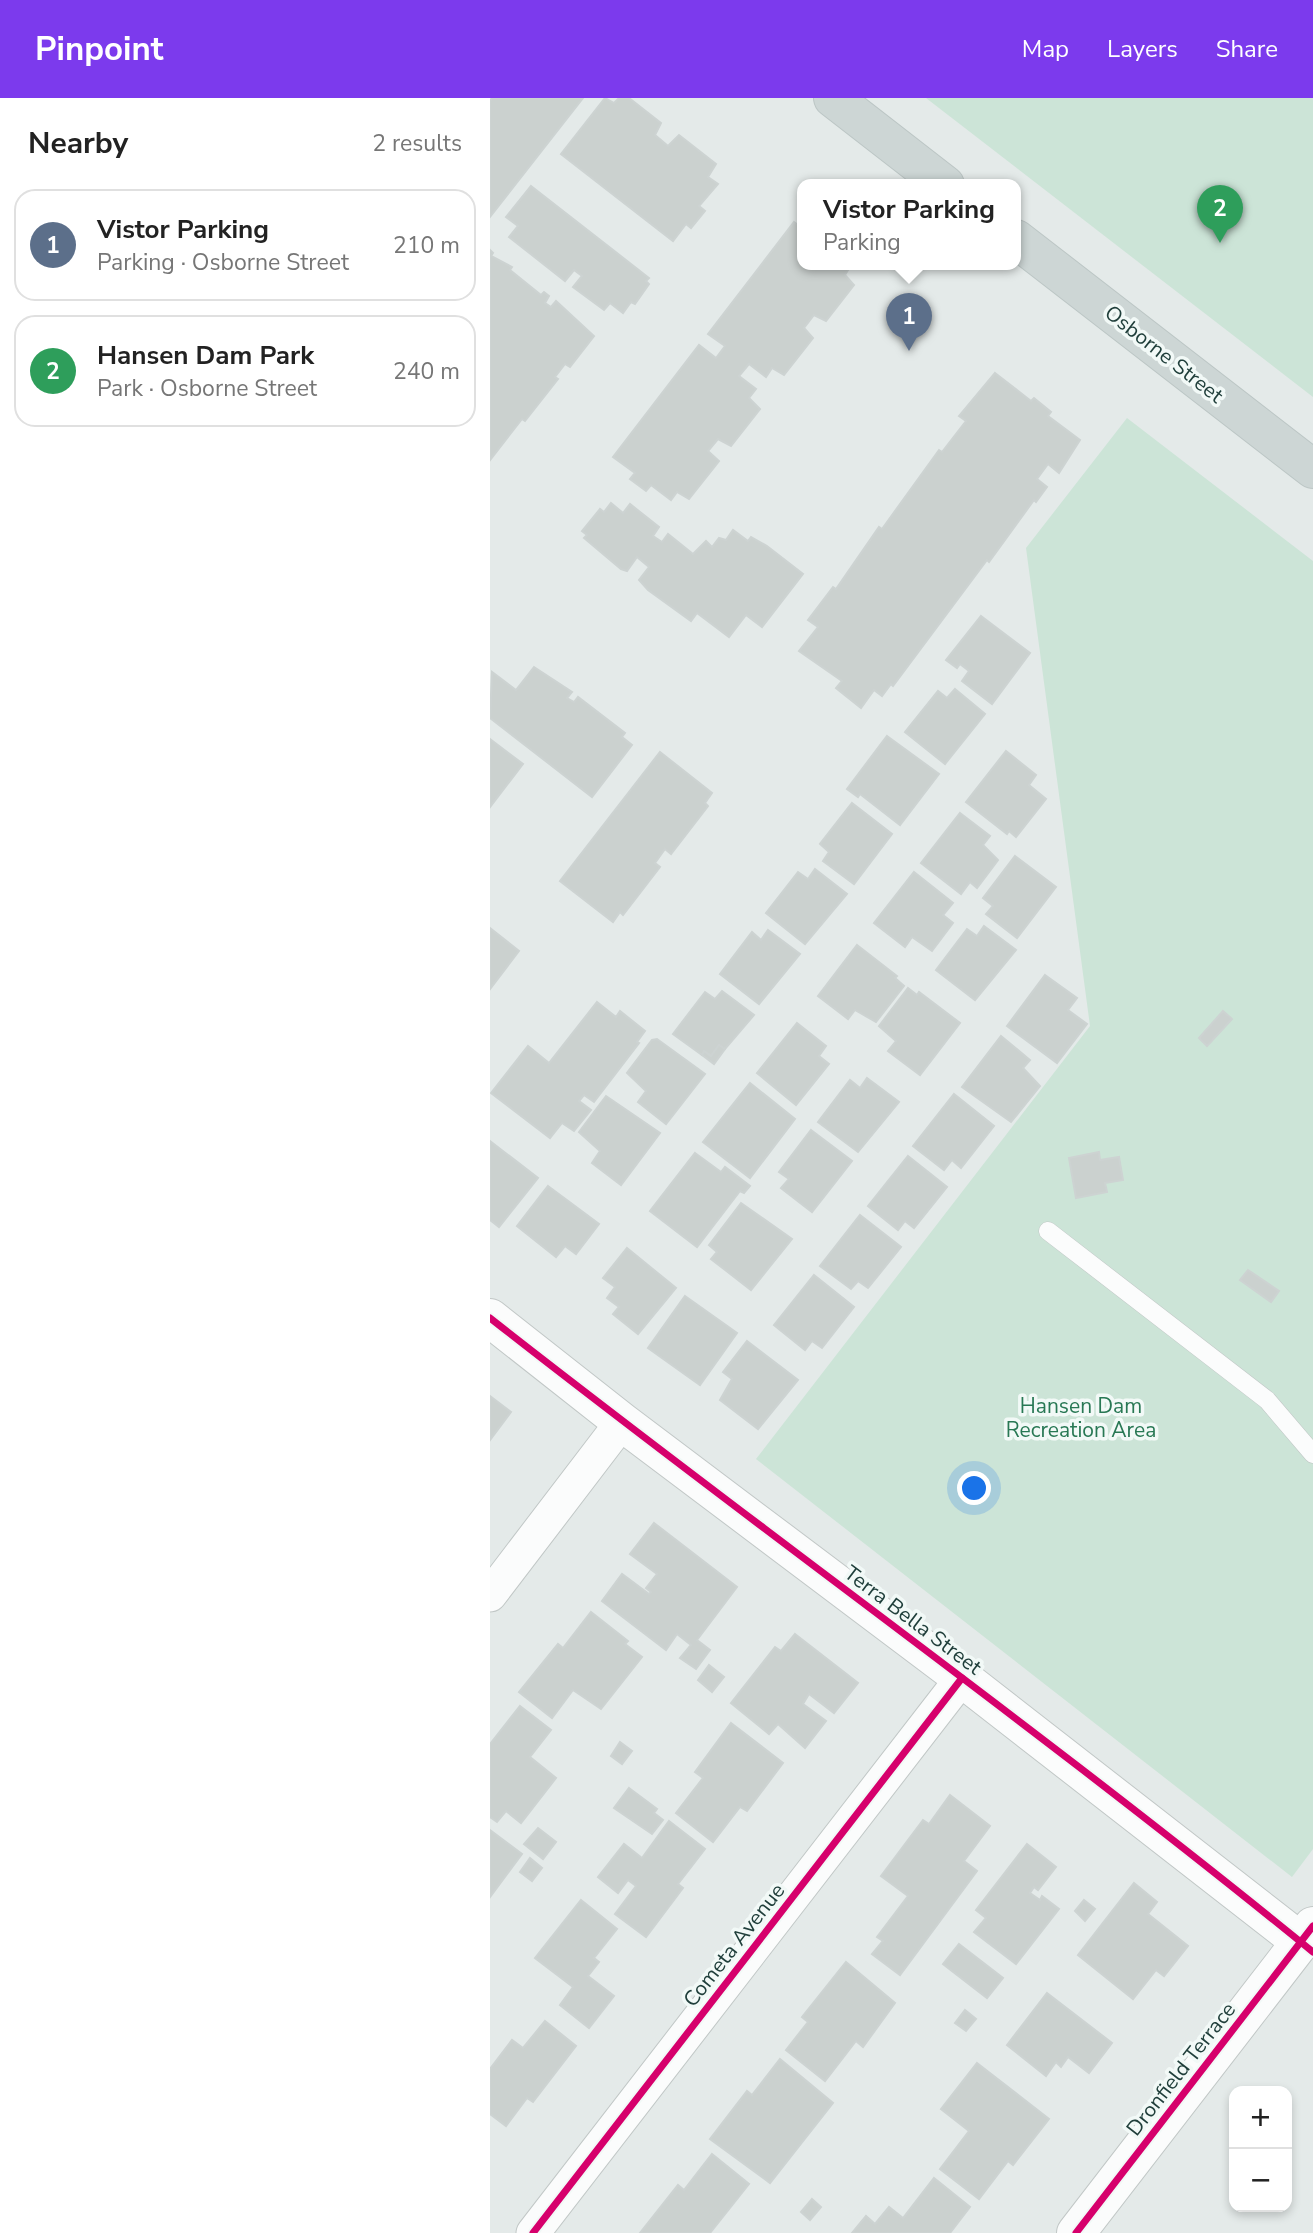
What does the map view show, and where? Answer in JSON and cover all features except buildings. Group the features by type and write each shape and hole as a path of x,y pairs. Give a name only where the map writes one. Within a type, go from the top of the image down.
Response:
{"main road":[{"path":"833,98 937,179"},
{"name":"Osborne Street","path":"1021,243 1313,469"}],"street":[{"name":"Terra Bella Street","path":"490,1318 622,1422 1309,1940"},
{"path":"490,1595 622,1422"},
{"name":"Cometa Avenue","path":"533,2233 962,1678"},
{"name":"Dronfield Terrace","path":"1076,2233 1309,1940"}],"lane":[{"path":"1048,1231 1267,1400 1313,1454"}],"green space":[{"path":"926,98 1313,98 1313,397"},
{"name":"Hansen Dam Recreation Area","path":"1127,418 1313,561 1313,1849 1292,1877 756,1459 1090,1026 1026,548"}],"cycle path":[{"path":"490,1318 1110,1791 1313,1952"},
{"path":"533,2233 962,1678"},
{"path":"1076,2233 1313,1926"}],"place":[{"name":"Hansen Dam Park","path":"1220,243"},
{"name":"Vistor Parking","path":"909,351"}]}
